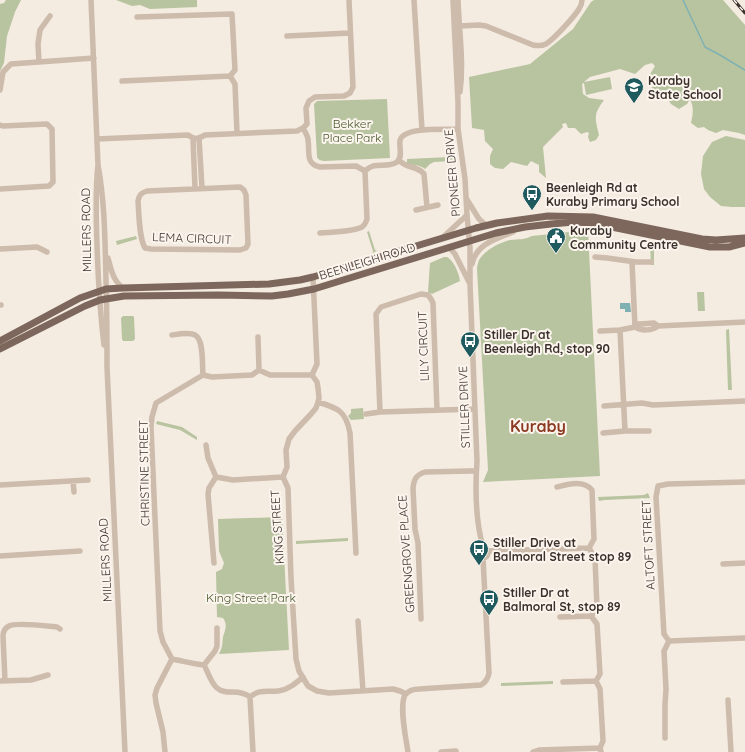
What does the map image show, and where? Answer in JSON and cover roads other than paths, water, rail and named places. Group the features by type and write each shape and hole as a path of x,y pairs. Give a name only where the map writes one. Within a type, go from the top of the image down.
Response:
{"main road":[{"name":"BEENLEIGH ROAD","path":"0,341 75,300 106,289 269,284 300,280 468,230 512,220 548,216 593,217 702,239 716,240 745,238"},
{"name":"BEENLEIGH ROAD","path":"0,349 85,306 103,300 124,296 272,296 288,294 314,289 496,233 525,227 574,222 592,223 710,247 720,248 745,244"}],"street":[{"name":"MILLERS ROAD","path":"92,0 98,165 95,209 99,291 103,300"},
{"path":"97,139 188,135 196,138 205,135 297,131 303,128 307,124 306,108 309,101 315,97 344,96 350,93 353,87 349,0"},
{"path":"414,0 422,130"},
{"name":"PIONEER DRIVE","path":"453,0 458,129 465,179 469,241"},
{"name":"PIONEER DRIVE","path":"458,0 462,79 458,102"},
{"path":"459,26 482,25 540,46 549,41 573,19 581,8 582,0"},
{"path":"122,81 230,76 235,70 232,14 137,17"},
{"path":"39,62 38,44 40,30 50,16"},
{"path":"288,36 350,33"},
{"path":"0,90 3,72 11,64 94,58"},
{"path":"230,76 235,84 237,133"},
{"path":"0,125 48,124 52,129 53,182 49,186 0,189"},
{"path":"303,128 307,136 309,159 312,164 320,168 356,166 365,171"},
{"path":"365,171 372,166 390,165 399,160 400,140 405,134 422,130 458,129"},
{"path":"196,138 202,188"},
{"path":"195,188 196,138"},
{"path":"399,160 406,166 421,170 424,174 426,207"},
{"name":"MILLERS ROAD","path":"98,165 102,187 105,228 106,289 103,300 125,752"},
{"path":"320,233 346,231 362,227 366,223 368,219 365,171"},
{"name":"LEMA CIRCUIT","path":"240,187 244,190 246,195 248,244 246,248 240,250 145,248 141,237 138,201 139,196 143,192 147,191 202,188 240,187"},
{"path":"466,198 479,219 486,225"},
{"path":"416,210 438,205"},
{"path":"442,238 467,215"},
{"path":"470,277 473,258 478,250 493,240 525,227"},
{"name":"STILLER DRIVE","path":"469,241 477,461 477,522 479,533 485,549"},
{"path":"0,249 37,247 48,252"},
{"path":"450,247 470,284"},
{"path":"106,252 115,279 123,288"},
{"path":"595,257 632,262 650,262"},
{"path":"632,262 635,327"},
{"path":"312,375 317,364 313,277"},
{"name":"LILY CIRCUIT","path":"380,412 376,314 381,308 421,294 428,295 433,303 436,410"},
{"path":"600,331 620,330 635,327 641,330 654,329 658,326 745,322"},
{"path":"620,330 625,431"},
{"path":"172,334 194,334 199,339 201,346 203,375 212,377 252,375 259,370"},
{"path":"258,337 259,370"},
{"path":"259,370 270,375 312,375"},
{"name":"CHRISTINE STREET","path":"172,659 163,642 160,631 152,417 156,403 203,375"},
{"path":"312,375 317,382 318,402 337,409 344,415 348,422 350,433 356,553"},
{"path":"604,406 624,404 653,405 745,401"},
{"name":"KING STREET","path":"318,402 316,408 289,439 286,450 286,467 283,477 288,488 291,578 296,659 299,671 308,686 317,691 329,693 393,689 406,694"},
{"path":"366,414 380,412 475,409"},
{"path":"603,433 649,431"},
{"path":"206,445 208,458 216,477"},
{"name":"GREENGROVE PLACE","path":"421,619 418,543 415,529 414,481 416,477 425,472 476,471"},
{"path":"216,477 233,480 283,477"},
{"path":"214,564 208,494 209,488 216,477"},
{"path":"0,485 88,480"},
{"path":"73,481 74,492"},
{"name":"ALTOFT STREET","path":"669,640 664,634 656,497 658,486 668,484 745,482"},
{"path":"557,487 568,484 582,483 592,490 594,539 589,548"},
{"path":"408,752 403,725 404,701 406,694 412,689 476,686 487,684 489,673 483,558 479,556 478,552 480,548 589,548"},
{"path":"589,548 594,558 597,608 591,616"},
{"path":"483,558 487,556 485,549"},
{"path":"0,556 80,551"},
{"path":"723,564 745,563"},
{"path":"560,617 591,616"},
{"path":"591,616 598,624 600,674 596,681"},
{"path":"358,621 363,691"},
{"path":"48,675 31,680 3,681 3,632 8,626 15,624 57,627 60,629"},
{"path":"204,665 217,646 217,628"},
{"path":"665,738 664,705 666,689 664,651 669,640 745,638"},
{"path":"165,752 163,732 155,695 157,688 172,659 182,660 196,665 204,665"},
{"path":"204,665 216,688 223,691 239,692 250,697"},
{"path":"253,752 250,697 254,693 262,691 278,691 287,688 294,685 303,677"},
{"path":"563,682 596,681"},
{"path":"534,752 538,750 600,750 603,741 600,689 596,681"},
{"path":"728,700 731,752"},
{"path":"441,752 456,751"}],"water":[{"path":"620,303 630,303 631,312 625,312 625,309 620,309"}],"waterway":[{"path":"683,0 705,47 745,70"}],"railway":[{"path":"734,0 745,13"}],"place":[{"name":"Kuraby State School","path":"634,104"},
{"name":"Beenleigh Rd at Kuraby Primary School","path":"532,211"},
{"name":"Kuraby Community Centre","path":"556,254"},
{"name":"Stiller Dr at Beenleigh Rd, stop 90","path":"470,358"},
{"name":"Stiller Drive at Balmoral Street stop 89","path":"479,566"},
{"name":"Stiller Dr at Balmoral St, stop 89","path":"489,616"}],"district":[{"name":"Kuraby","path":"538,426"}],"park label":[{"name":"Bekker Place Park","path":"352,130"},
{"name":"King Street Park","path":"251,597"}]}
